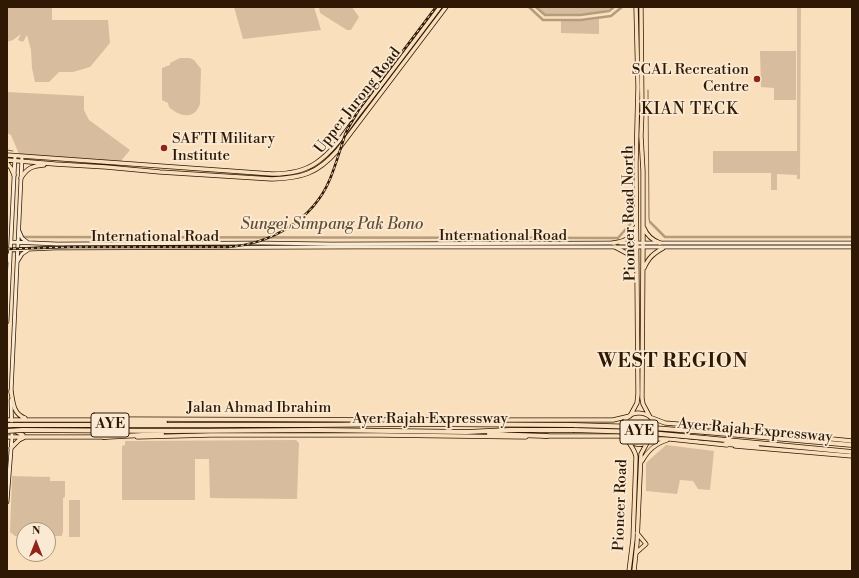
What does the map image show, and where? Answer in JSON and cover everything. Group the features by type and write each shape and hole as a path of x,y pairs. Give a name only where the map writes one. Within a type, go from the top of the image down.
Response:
{"highway":[{"path":"412,424 419,422 462,420"},
{"path":"102,421 199,425"},
{"name":"Ayer Rajah Expressway","path":"9,426 23,422 199,425 574,425 640,427 852,445"},
{"name":"Ayer Rajah Expressway","path":"9,426 22,430 325,430 467,432 509,430 573,430 639,432 852,452"},
{"path":"722,428 788,439"},
{"path":"104,437 169,433 172,431"},
{"path":"467,432 547,436"},
{"path":"725,444 763,446 767,444"}],"main road":[{"name":"Upper Jurong Road","path":"22,159 75,160 272,174 286,174 305,170 316,164 333,148 440,7"},
{"name":"Upper Jurong Road","path":"7,155 15,158 55,164 160,172 272,179 303,176 322,165 337,151 446,7"},
{"name":"Pioneer Road North","path":"630,416 636,406 638,394 636,164 638,87 636,7"},
{"name":"Pioneer Road North","path":"641,7 643,225 642,398 643,404 651,417"},
{"name":"Upper Jurong Road","path":"7,160 15,158"},
{"path":"7,322 15,158"},
{"path":"7,502 11,448 9,426 22,159"},
{"path":"75,160 74,163 76,165"},
{"path":"7,163 14,175"},
{"path":"21,178 30,167 55,164"},
{"path":"197,168 201,171 200,174"},
{"path":"613,242 622,242 627,240 637,225"},
{"path":"643,225 649,236 660,242"},
{"path":"7,238 11,230"},
{"path":"18,230 24,240 29,243"},
{"name":"International Road","path":"11,242 67,244 613,242 852,243"},
{"name":"International Road","path":"10,250 62,248 340,247 852,247"},
{"path":"615,247 630,255 637,264"},
{"path":"643,270 651,256 663,248"},
{"path":"16,264 25,252 34,249"},
{"path":"7,254 10,266"},
{"path":"11,391 14,410 22,418 29,420"},
{"path":"852,441 742,429 665,424 641,413 630,416 625,421 623,428 624,434 629,441 638,444 657,439 670,439 741,447 852,456"},
{"name":"Jalan Ahmad Ibrahim","path":"23,422 29,420 102,421 146,419 613,420 630,416"},
{"path":"648,442 653,437 655,430 655,423 651,417"},
{"path":"9,426 18,433 26,436"},
{"name":"Jalan Ahmad Ibrahim","path":"9,437 149,437 211,435 520,437 619,436 629,441"},
{"path":"11,448 19,440 26,436"},
{"path":"640,464 645,455 653,446 670,439"},
{"name":"Pioneer Road","path":"629,441 635,451 636,457 633,539 629,571"},
{"name":"Pioneer Road","path":"634,571 641,454 648,442"},
{"path":"636,553 646,544 637,533"}],"shaded area":[{"path":"7,7 52,7 52,20 108,20 110,43 90,67 73,72 59,72 49,82 35,82 32,68 31,50 27,35 23,42 18,40 21,34 13,40 7,42"},
{"path":"234,7 314,7 321,30 243,39"},
{"path":"319,7 352,7 359,17 351,30 347,30 320,13"},
{"path":"538,7 613,7 600,12 580,14 545,14"},
{"path":"797,7 801,7 800,179 797,179 797,175 777,174 777,190 771,190 771,173 713,173 713,151 797,151"},
{"path":"599,19 599,34 561,33 561,21"},
{"path":"760,51 796,51 796,100 774,100 774,88 761,87"},
{"path":"180,58 190,58 194,60 201,69 200,104 194,113 190,115 177,113 169,107 168,103 162,100 162,68 170,65 170,63"},
{"path":"7,92 84,96 84,110 89,120 130,150 120,162 19,154 11,135 7,133"},
{"path":"296,440 299,443 297,499 210,498 209,459 195,459 195,500 122,500 122,446 125,445 125,441"},
{"path":"666,445 714,451 710,490 698,489 693,481 680,480 677,494 646,491 646,463"},
{"path":"12,476 50,477 50,481 65,481 62,536 56,536 56,522 16,522 16,536 10,532"},
{"path":"69,500 80,500 80,537 69,537"}],"waterway":[{"path":"529,7 543,20 581,20 611,16 622,7"},
{"path":"536,7 545,15 580,15 609,11 614,7"},
{"path":"648,90 650,222"},
{"path":"7,150 13,151"},
{"name":"Sungei Simpang Pak Bono","path":"24,237 618,238 632,222"},
{"name":"Sungei Simpang Pak Bono","path":"650,222 665,237 852,237"}],"railway":[{"path":"7,249 71,247 228,247 260,241 275,235 302,218 322,194 330,179 350,124 360,108 436,7"}],"place":[{"name":"SCAL Recreation Centre","path":"757,79"},
{"name":"SAFTI Military Institute","path":"164,148"}],"district":[{"name":"KIAN TECK","path":"690,110"},
{"name":"WEST REGION","path":"673,362"}]}
